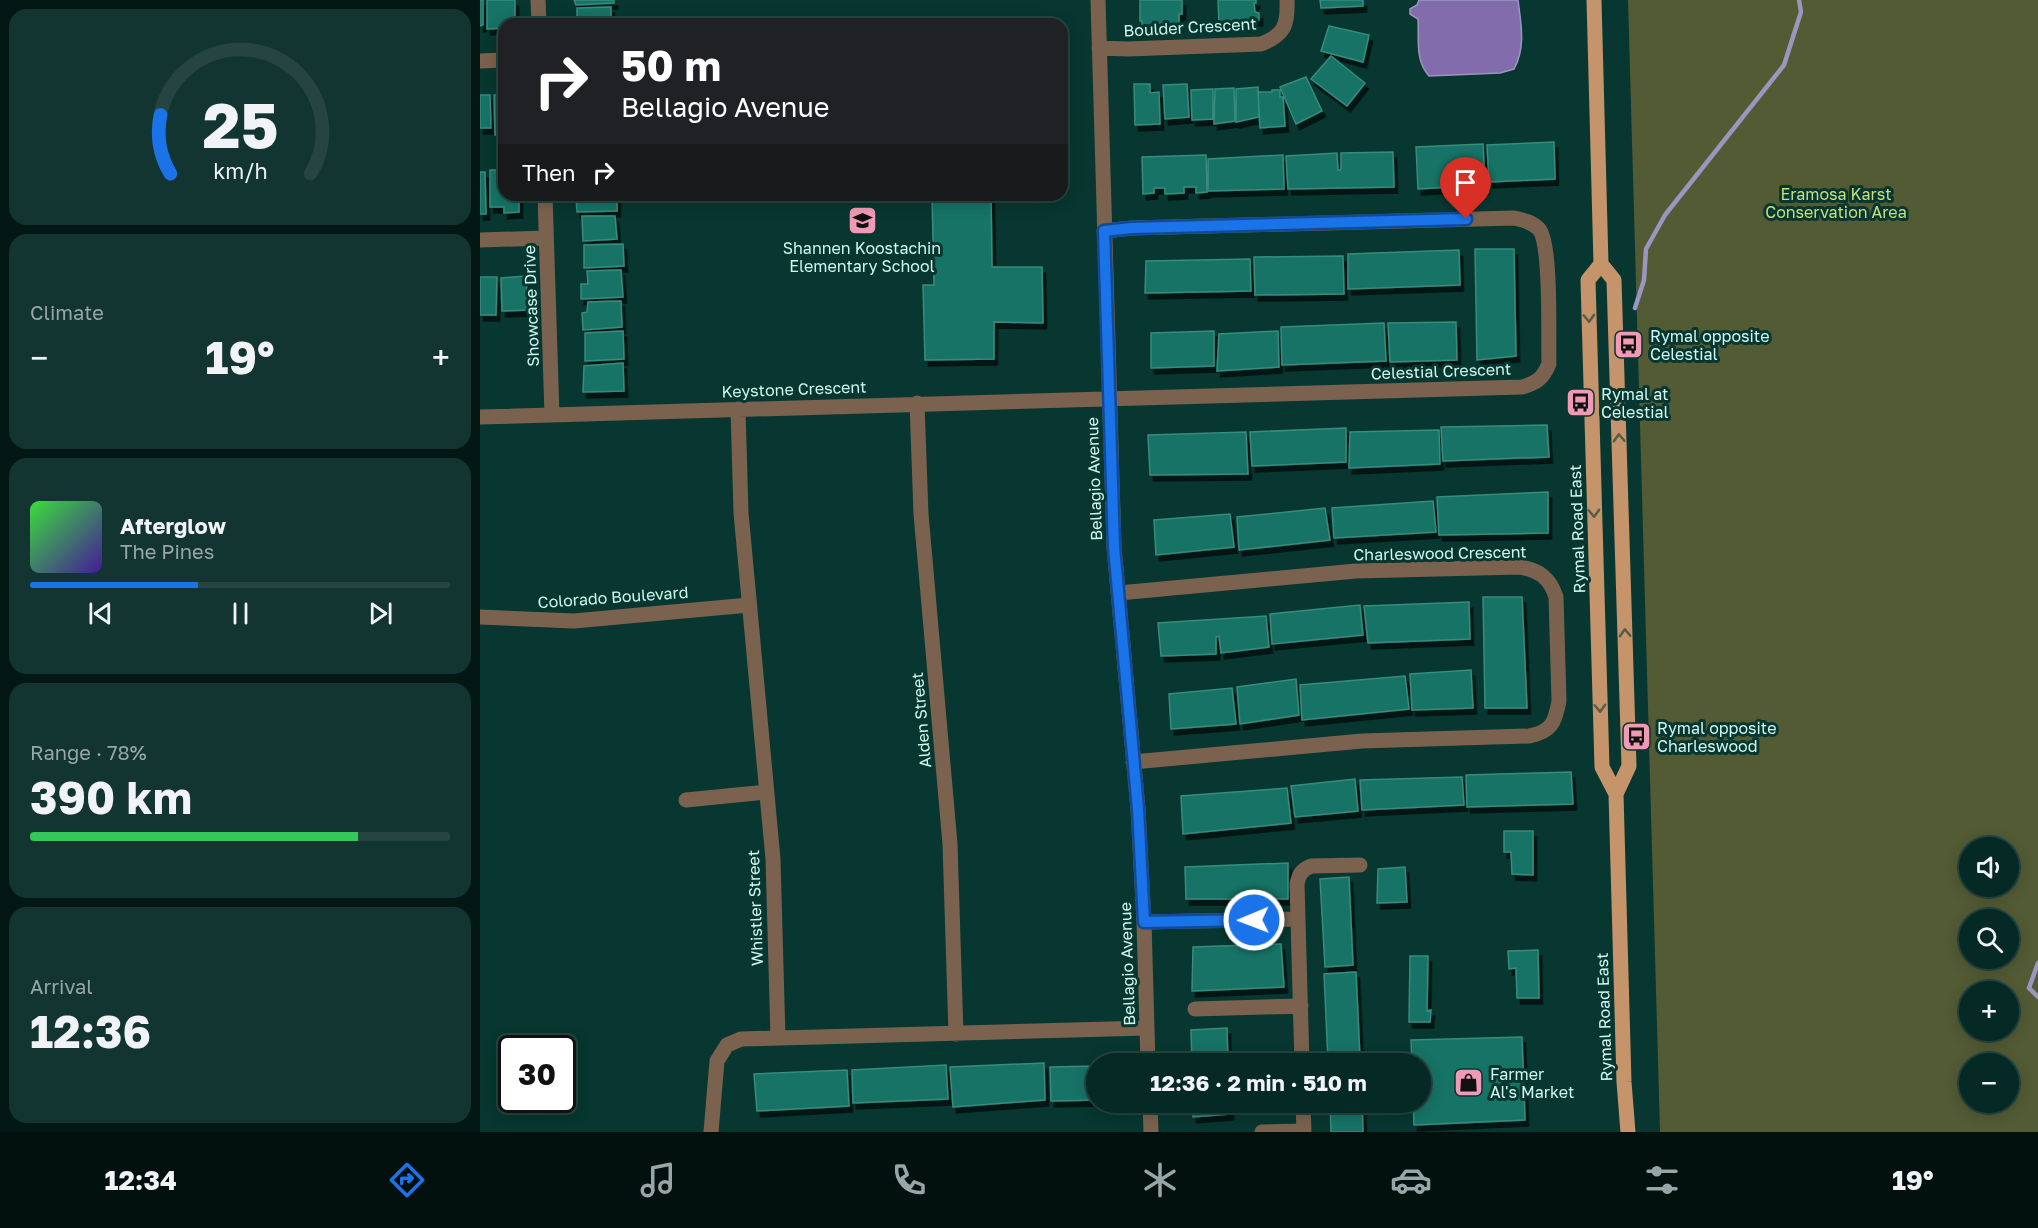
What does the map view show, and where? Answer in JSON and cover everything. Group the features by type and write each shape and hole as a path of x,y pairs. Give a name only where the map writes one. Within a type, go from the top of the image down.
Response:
{"main road":[{"name":"Rymal Road East","path":"1594,0 1601,264 1614,280 1629,766 1616,794"},
{"name":"Rymal Road East","path":"1601,264 1588,280 1588,304 1602,766 1616,794 1624,1071 1628,1132"}],"street":[{"path":"538,0 539,18"},
{"name":"Bellagio Avenue","path":"1098,0 1114,547 1138,809 1148,1053"},
{"name":"Boulder Crescent","path":"1100,48 1261,44 1272,40 1284,29 1288,15 1287,0"},
{"path":"480,61 498,60"},
{"name":"Showcase Drive","path":"545,201 552,415"},
{"name":"Celestial Crescent","path":"1104,231 1132,228 1514,218 1528,221 1539,230 1546,250 1549,364 1544,375 1536,383 1522,387 1110,399"},
{"path":"480,240 546,238"},
{"name":"Keystone Crescent","path":"480,417 1110,399"},
{"name":"Alden Street","path":"917,403 921,514 950,844 956,1034"},
{"name":"Whistler Street","path":"738,409 741,513 772,859 778,1038"},
{"name":"Charleswood Crescent","path":"1119,593 1356,571 1520,567 1532,569 1543,575 1552,586 1556,597 1559,701 1556,717 1542,734 1362,741 1133,762"},
{"name":"Colorado Boulevard","path":"480,617 574,621 749,605"},
{"path":"686,800 766,792"},
{"path":"1302,1053 1297,884 1299,875 1311,866 1360,865"},
{"path":"1144,922 1298,919"},
{"path":"1195,1009 1301,1006"},
{"path":"711,1132 717,1062 727,1045 741,1039 1147,1028"},
{"path":"1150,1113 1150,1132"},
{"path":"1262,1132 1304,1131 1303,1113"}],"green space":[{"name":"Eramosa Karst Conservation Area","path":"1628,0 2038,0 2038,1132 1660,1132"}],"shaded area":[{"path":"1419,0 1518,0 1521,44 1514,69 1500,73 1429,76 1420,57 1418,19 1410,14 1410,9 1417,5"}],"building":[{"path":"480,0 483,0 483,25 480,26"},
{"path":"487,0 515,0 515,18 498,18 498,28 487,29"},
{"path":"574,0 614,0 614,3 576,5"},
{"path":"1140,0 1182,0 1179,27 1142,28"},
{"path":"1218,0 1256,0 1255,12 1259,13 1259,20 1252,20 1252,23 1219,24"},
{"path":"1320,0 1363,0 1363,6 1321,8"},
{"path":"611,7 611,18 577,18 577,8"},
{"path":"1329,26 1369,35 1363,62 1321,51"},
{"path":"1331,56 1365,83 1347,106 1311,79"},
{"path":"1306,77 1322,111 1296,124 1280,87"},
{"path":"1134,84 1150,84 1150,93 1159,92 1160,124 1135,125"},
{"path":"1187,84 1189,117 1165,119 1163,85"},
{"path":"1258,87 1259,117 1236,122 1236,89"},
{"path":"1234,88 1235,121 1214,124 1215,89"},
{"path":"1213,89 1213,119 1192,120 1191,90"},
{"path":"1272,90 1280,90 1280,97 1283,97 1285,126 1260,128 1258,92 1272,92"},
{"path":"480,95 490,95 491,128 480,128"},
{"path":"494,95 498,95 498,135 495,135"},
{"path":"1554,142 1555,179 1489,182 1487,145"},
{"path":"1483,144 1485,185 1418,189 1416,147"},
{"path":"1393,152 1394,187 1288,189 1286,156 1337,153 1338,170 1341,170 1341,153"},
{"path":"1206,155 1207,192 1196,193 1196,187 1184,187 1184,193 1165,194 1165,188 1154,188 1154,193 1143,194 1142,157"},
{"path":"1283,155 1284,189 1208,191 1208,159"},
{"path":"490,170 498,170 498,201 519,201 519,212 504,213 504,207 490,207"},
{"path":"480,172 485,172 486,214 480,214"},
{"path":"576,201 617,201 617,211 577,212"},
{"path":"932,201 991,201 992,267 1042,267 1043,323 994,322 994,359 925,360 923,285 934,285"},
{"path":"582,216 615,216 617,239 583,241"},
{"path":"623,244 624,266 584,268 584,245"},
{"path":"1475,249 1514,249 1516,356 1477,360"},
{"path":"1459,250 1460,285 1348,289 1348,254"},
{"path":"1343,256 1344,294 1255,295 1254,257"},
{"path":"1250,259 1251,291 1145,293 1146,261"},
{"path":"621,270 623,297 581,299 581,284 588,284 587,271"},
{"path":"526,276 528,310 502,311 501,278"},
{"path":"480,277 497,277 496,315 480,315"},
{"path":"621,301 622,327 583,330 582,313 587,312 588,302"},
{"path":"1456,322 1457,360 1390,362 1388,323"},
{"path":"1384,323 1386,361 1282,365 1281,327"},
{"path":"623,331 624,359 585,361 585,333"},
{"path":"1214,331 1214,366 1151,368 1151,333"},
{"path":"1278,331 1279,367 1217,371 1219,334"},
{"path":"623,363 624,391 583,392 584,366"},
{"path":"1547,425 1549,457 1443,461 1441,427"},
{"path":"1346,428 1346,462 1252,466 1250,432"},
{"path":"1439,430 1440,464 1349,468 1350,432"},
{"path":"1246,432 1248,474 1150,475 1148,435"},
{"path":"1548,492 1548,533 1439,535 1437,497"},
{"path":"1433,501 1436,532 1334,538 1332,508"},
{"path":"1325,508 1330,540 1239,550 1237,517"},
{"path":"1230,514 1234,547 1156,555 1154,520"},
{"path":"1483,597 1522,597 1527,708 1485,708"},
{"path":"1469,602 1470,639 1368,643 1364,606"},
{"path":"1360,605 1363,635 1272,644 1270,614"},
{"path":"1266,616 1269,647 1221,653 1219,636 1216,637 1216,654 1161,656 1158,623"},
{"path":"1471,670 1473,708 1412,710 1410,674"},
{"path":"1405,676 1409,709 1302,720 1300,685"},
{"path":"1296,679 1299,715 1240,724 1237,687"},
{"path":"1232,688 1236,724 1171,729 1169,694"},
{"path":"1571,772 1573,804 1467,807 1466,775"},
{"path":"1462,777 1464,805 1362,810 1360,780"},
{"path":"1355,779 1358,811 1295,817 1291,786"},
{"path":"1287,788 1291,823 1183,834 1181,796"},
{"path":"1504,831 1533,831 1533,875 1512,874 1511,852 1504,852"},
{"path":"1288,863 1288,899 1186,899 1185,867"},
{"path":"1405,867 1407,902 1377,903 1378,869"},
{"path":"1349,877 1353,965 1325,967 1320,879"},
{"path":"1281,944 1284,987 1192,991 1193,947"},
{"path":"1538,950 1539,998 1517,998 1516,968 1509,969 1508,951"},
{"path":"1410,956 1428,956 1427,1011 1431,1010 1430,1022 1409,1022"},
{"path":"1356,972 1360,1053 1328,1053 1324,974"},
{"path":"1227,1028 1228,1053 1192,1053 1191,1030"},
{"path":"1522,1037 1525,1120 1414,1125 1413,1113 1431,1113 1431,1053 1412,1053 1411,1040"},
{"path":"1044,1063 1045,1100 953,1107 950,1067"},
{"path":"946,1065 948,1099 853,1103 852,1070"},
{"path":"1086,1066 1086,1100 1051,1101 1050,1067"},
{"path":"847,1070 849,1106 757,1111 754,1074"},
{"path":"1193,1113 1230,1113 1230,1114 1193,1117"},
{"path":"1330,1113 1362,1113 1363,1132 1331,1132"}],"waterway":[{"path":"1635,308 1644,280 1646,249 1665,215 1784,65 1801,12 1799,0"},
{"path":"2038,963 2029,988 2038,997"}],"place":[{"name":"Shannen Koostachin Elementary School","path":"862,220"},
{"name":"Rymal opposite Celestial","path":"1629,345"},
{"name":"Rymal at Celestial","path":"1580,403"},
{"name":"Rymal opposite Charleswood","path":"1636,737"},
{"name":"Farmer Al's Market","path":"1469,1083"}],"route":[{"path":"1254,920 1144,922 1138,809 1114,547 1104,231 1132,228 1466,219"}]}
